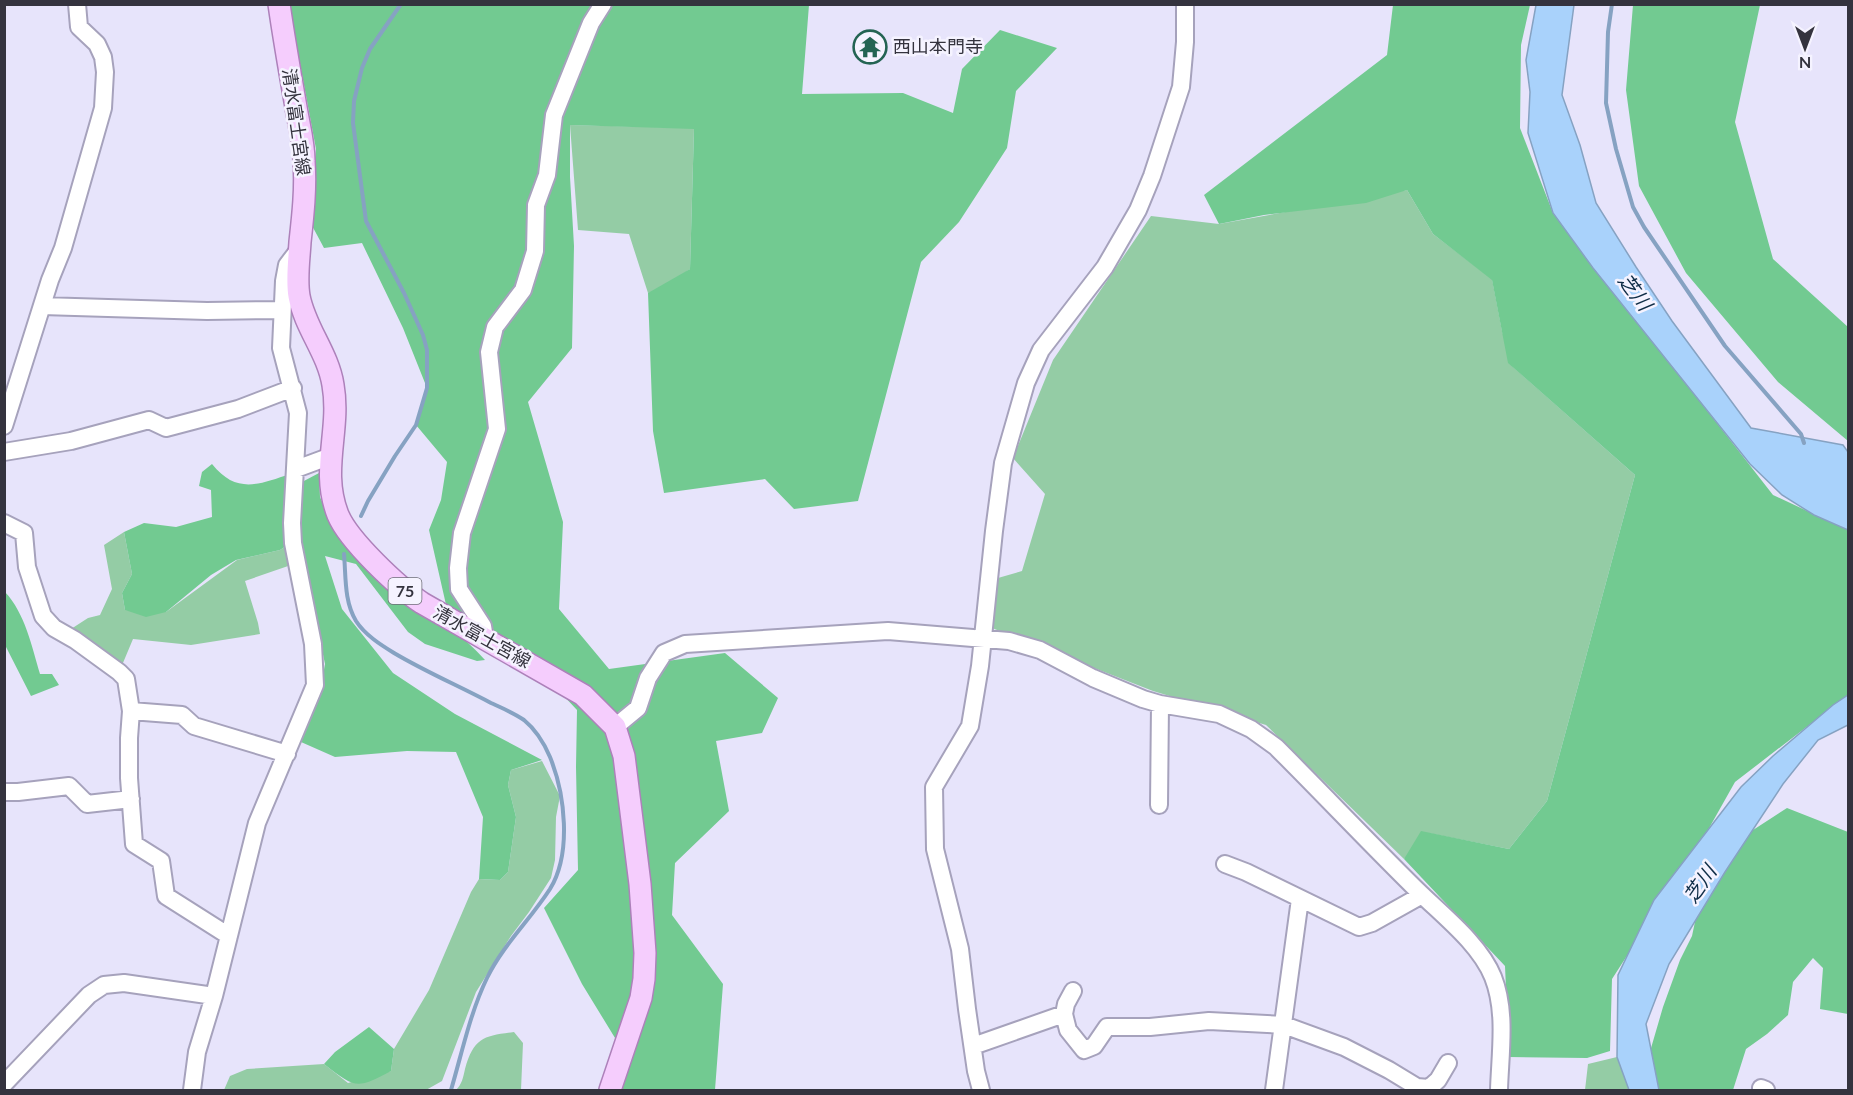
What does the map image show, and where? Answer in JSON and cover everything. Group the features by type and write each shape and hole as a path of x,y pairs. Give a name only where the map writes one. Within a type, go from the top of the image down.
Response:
{"main road":[{"name":"清水富士宮線","path":"279,4 304,158 305,188 298,274 299,295 303,314 323,355 333,383 336,407 330,472 333,498 339,517 358,544 404,591 583,695 615,727 624,756 640,884 645,953 644,979 641,998 610,1090"}],"street":[{"path":"4,426 63,248 103,108 105,72 103,57 97,44 79,27 77,4"},
{"path":"485,638 483,626 459,589 459,568 462,533 497,429 489,352 495,327 523,290 535,251 536,205 547,175 554,115 591,23 603,4"},
{"path":"981,1090 960,949 935,849 934,788 970,726 984,639 1003,464 1026,383 1041,350 1106,267 1138,210 1156,165 1181,87 1185,42 1185,4"},
{"path":"192,1090 197,1052 214,996 256,823 315,685 313,644 293,543 298,413 281,348 284,281 287,266 300,248"},
{"path":"42,306 207,311 282,310"},
{"path":"4,452 71,441 149,420 166,428 238,409 293,388"},
{"path":"296,469 331,456"},
{"path":"4,523 24,533 27,567 43,616 54,628 75,640 126,679 131,711 129,778 134,844 161,861 166,896 229,936"},
{"path":"615,727 639,708 648,678 664,653 685,644 888,632 1009,641 1040,650 1093,678 1143,699 1219,714 1251,729 1276,747 1455,926 1483,960 1493,977 1501,1010 1499,1090"},
{"path":"1159,805 1160,704"},
{"path":"131,711 182,715 194,726 287,754"},
{"path":"4,792 69,786 87,804 132,800"},
{"path":"1225,864 1359,927 1372,923 1422,895"},
{"path":"1274,1090 1300,899"},
{"path":"4,1083 89,995 104,985 124,983 214,996"},
{"path":"1073,991 1064,1014 1068,1030 1084,1050 1094,1046 1107,1027 1150,1027 1209,1021 1284,1025 1344,1047 1418,1087 1429,1088 1448,1063"},
{"path":"973,1046 1064,1014"}],"green space":[{"path":"289,5 809,5 802,94 903,93 953,113 962,69 1000,30 1057,48 1016,91 1007,148 959,222 921,262 858,501 794,509 765,479 664,493 653,431 648,293 690,269 694,129 570,125 574,246 572,348 528,402 563,522 559,609 609,669 725,653 778,698 762,733 716,741 729,811 675,863 672,915 723,984 715,1090 619,1090 623,1051 582,984 544,908 578,870 577,710 513,642 447,609 429,530 441,500 447,462 416,425 427,388 403,328 362,243 324,248 309,220 316,149"},
{"path":"1393,5 1530,5 1521,45 1520,128 1553,213 1773,495 1848,530 1848,695 1735,782 1708,830 1612,979 1610,1051 1587,1058 1509,1057 1505,966 1404,859 1421,831 1509,849 1547,801 1635,475 1508,363 1492,280 1433,234 1407,190 1366,203 1264,215 1219,224 1204,195 1387,55"},
{"path":"1633,5 1760,5 1735,122 1773,259 1848,327 1848,441 1778,382 1686,273 1639,186 1626,90"},
{"path":"570,125 694,128 690,269 661,290 648,293 629,234 578,230"},
{"path":"1407,190 1433,234 1492,279 1502,331 1513,367 1635,475 1547,801 1509,849 1428,833 1404,859 1266,725 1153,691 992,628 998,578 1022,571 1045,494 1013,458 1053,360 1151,216 1219,224"},
{"path":"212,464 230,480 239,483 258,484 290,474 286,546 280,550 236,560 211,575 166,612 146,617 125,610 122,593 132,574 124,532 144,523 176,527 212,517 211,490 199,486 202,472"},
{"path":"319,473 320,497 332,525 411,608 457,634 485,660 477,661 425,644 408,632 356,564 325,556 342,609 393,673 455,714 542,760 511,770 508,785 516,817 508,872 500,880 479,879 483,817 456,752 407,751 335,757 301,742 320,692 325,664 301,559 297,511 302,482"},
{"path":"124,532 132,574 122,593 125,610 166,612 237,560 280,550 286,546 291,565 245,581 260,634 191,645 133,639 120,670 71,629 88,618 100,615 112,589 104,545"},
{"path":"5,592 23,620 40,674 52,674 59,685 31,696 5,645"},
{"path":"542,761 560,796 556,817 555,860 551,878 476,992 442,1081 426,1090 224,1090 230,1076 247,1069 324,1064 348,1083 391,1071 394,1049 429,990 471,892 479,879 500,880 508,872 516,817 508,785 511,770"},
{"path":"1787,808 1848,832 1848,1014 1820,1009 1823,968 1813,958 1793,982 1788,1015 1746,1049 1733,1090 1650,1090 1649,1055 1663,1007 1680,960 1692,936 1696,917 1750,832"},
{"path":"369,1027 394,1049 391,1071 370,1081 356,1084 343,1078 324,1064 335,1052"},
{"path":"514,1032 523,1043 521,1090 456,1090 461,1083 468,1058 477,1044 488,1037"},
{"path":"1617,1057 1635,1090 1585,1090 1588,1064"}],"water":[{"name":"芝川","path":"1536,5 1574,5 1562,95 1580,145 1596,203 1672,321 1751,428 1843,445 1848,452 1848,530 1814,515 1782,495 1750,464 1593,268 1553,213 1528,133 1530,92 1526,60"},
{"name":"芝川","path":"1848,695 1848,725 1818,740 1783,784 1725,872 1669,964 1646,1024 1659,1090 1629,1090 1617,1057 1618,975 1654,900 1741,787 1773,756"}],"waterway":[{"path":"361,516 395,456 416,425 427,388 427,350 423,335 366,221 353,123 354,101 362,68 370,49 401,4"},
{"path":"1612,4 1608,32 1606,103 1616,149 1633,207 1644,227 1725,346 1801,434 1804,443"},
{"path":"344,554 349,605 356,621 364,631 406,660 524,720 545,747 559,788 564,841 557,875 550,889 493,966 487,978 471,1019 451,1090"}],"place":[{"name":"西山本門寺","path":"870,47"}]}
